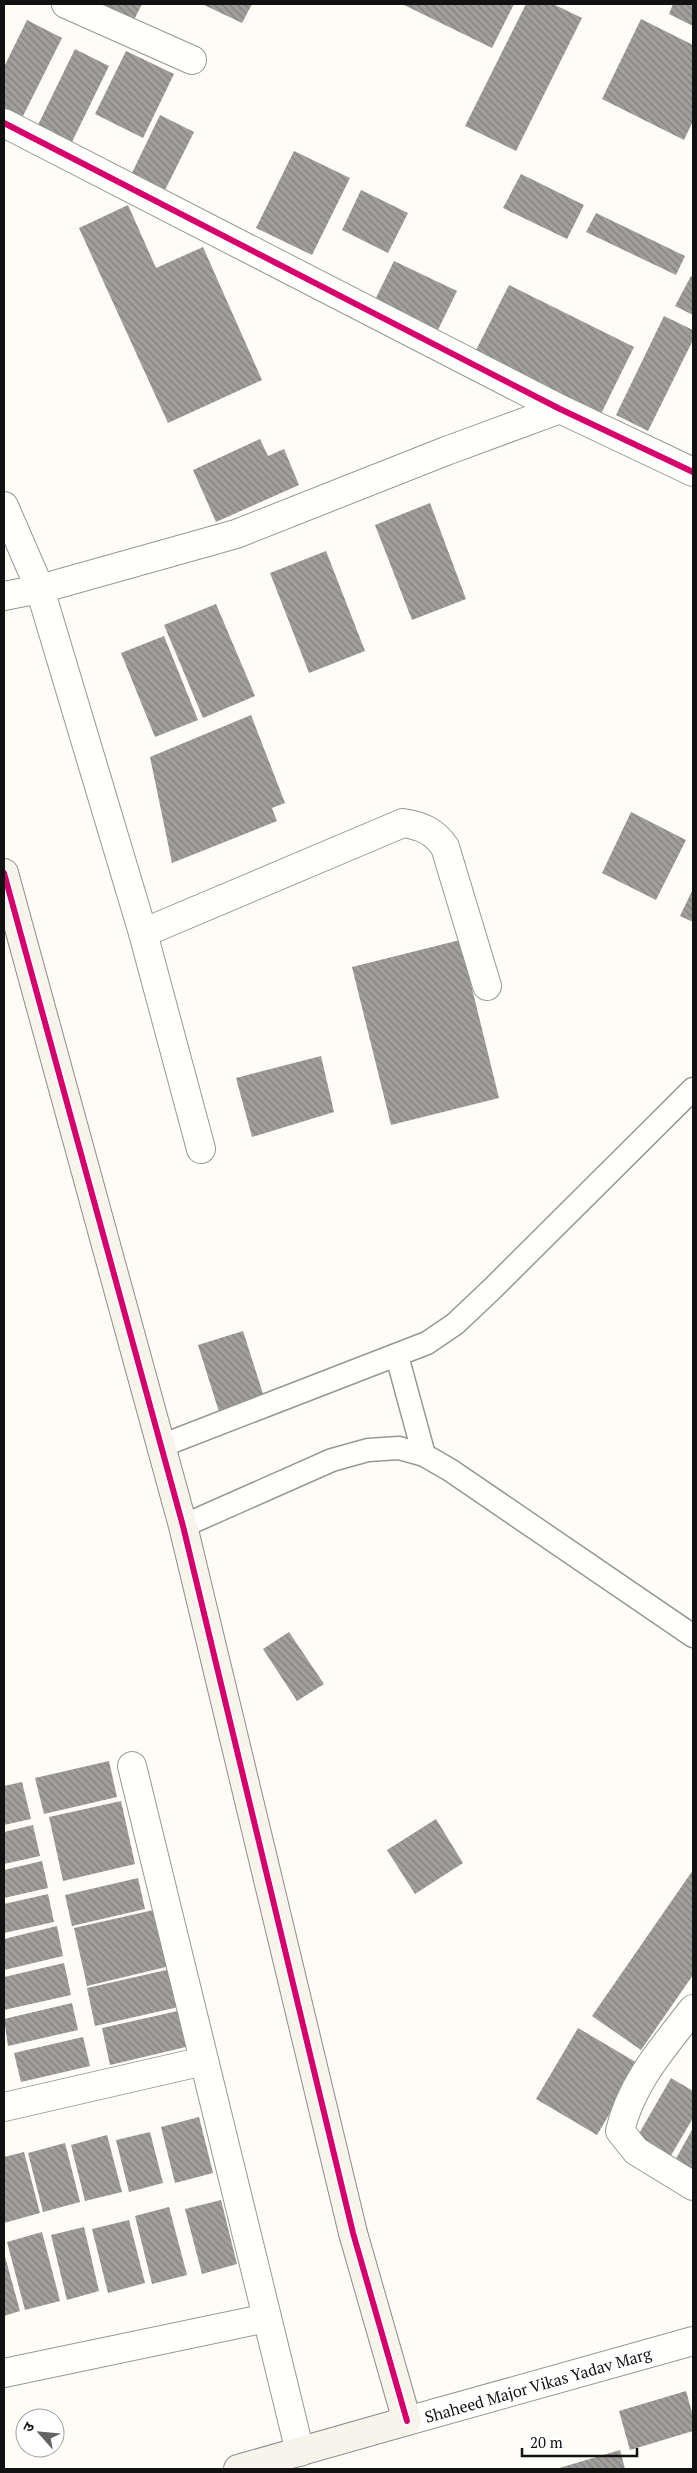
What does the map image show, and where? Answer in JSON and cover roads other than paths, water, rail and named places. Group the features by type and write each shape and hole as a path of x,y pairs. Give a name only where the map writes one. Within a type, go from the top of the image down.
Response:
{"street":[{"path":"66,4 192,60"},
{"path":"4,124 560,409 693,472"},
{"path":"4,596 40,589 236,534 446,451 560,409"},
{"path":"4,506 40,589 143,933 201,1149"},
{"path":"143,933 403,823 420,826 437,835 445,847 487,986"},
{"path":"4,873 183,1526 353,2233 408,2421"},
{"path":"132,1766 300,2452"},
{"path":"693,2009 641,2077 625,2108 620,2131 636,2151 693,2186"},
{"path":"4,2107 204,2061"},
{"path":"4,2373 267,2318"},
{"name":"Shaheed Major Vikas Yadav Marg","path":"238,2469 693,2341"}],"lane":[{"path":"161,1446 398,1356 427,1343 455,1324 693,1089"},
{"path":"398,1356 424,1455"},
{"path":"183,1526 332,1460 368,1450 399,1448 424,1455 450,1470 693,1636"}]}
